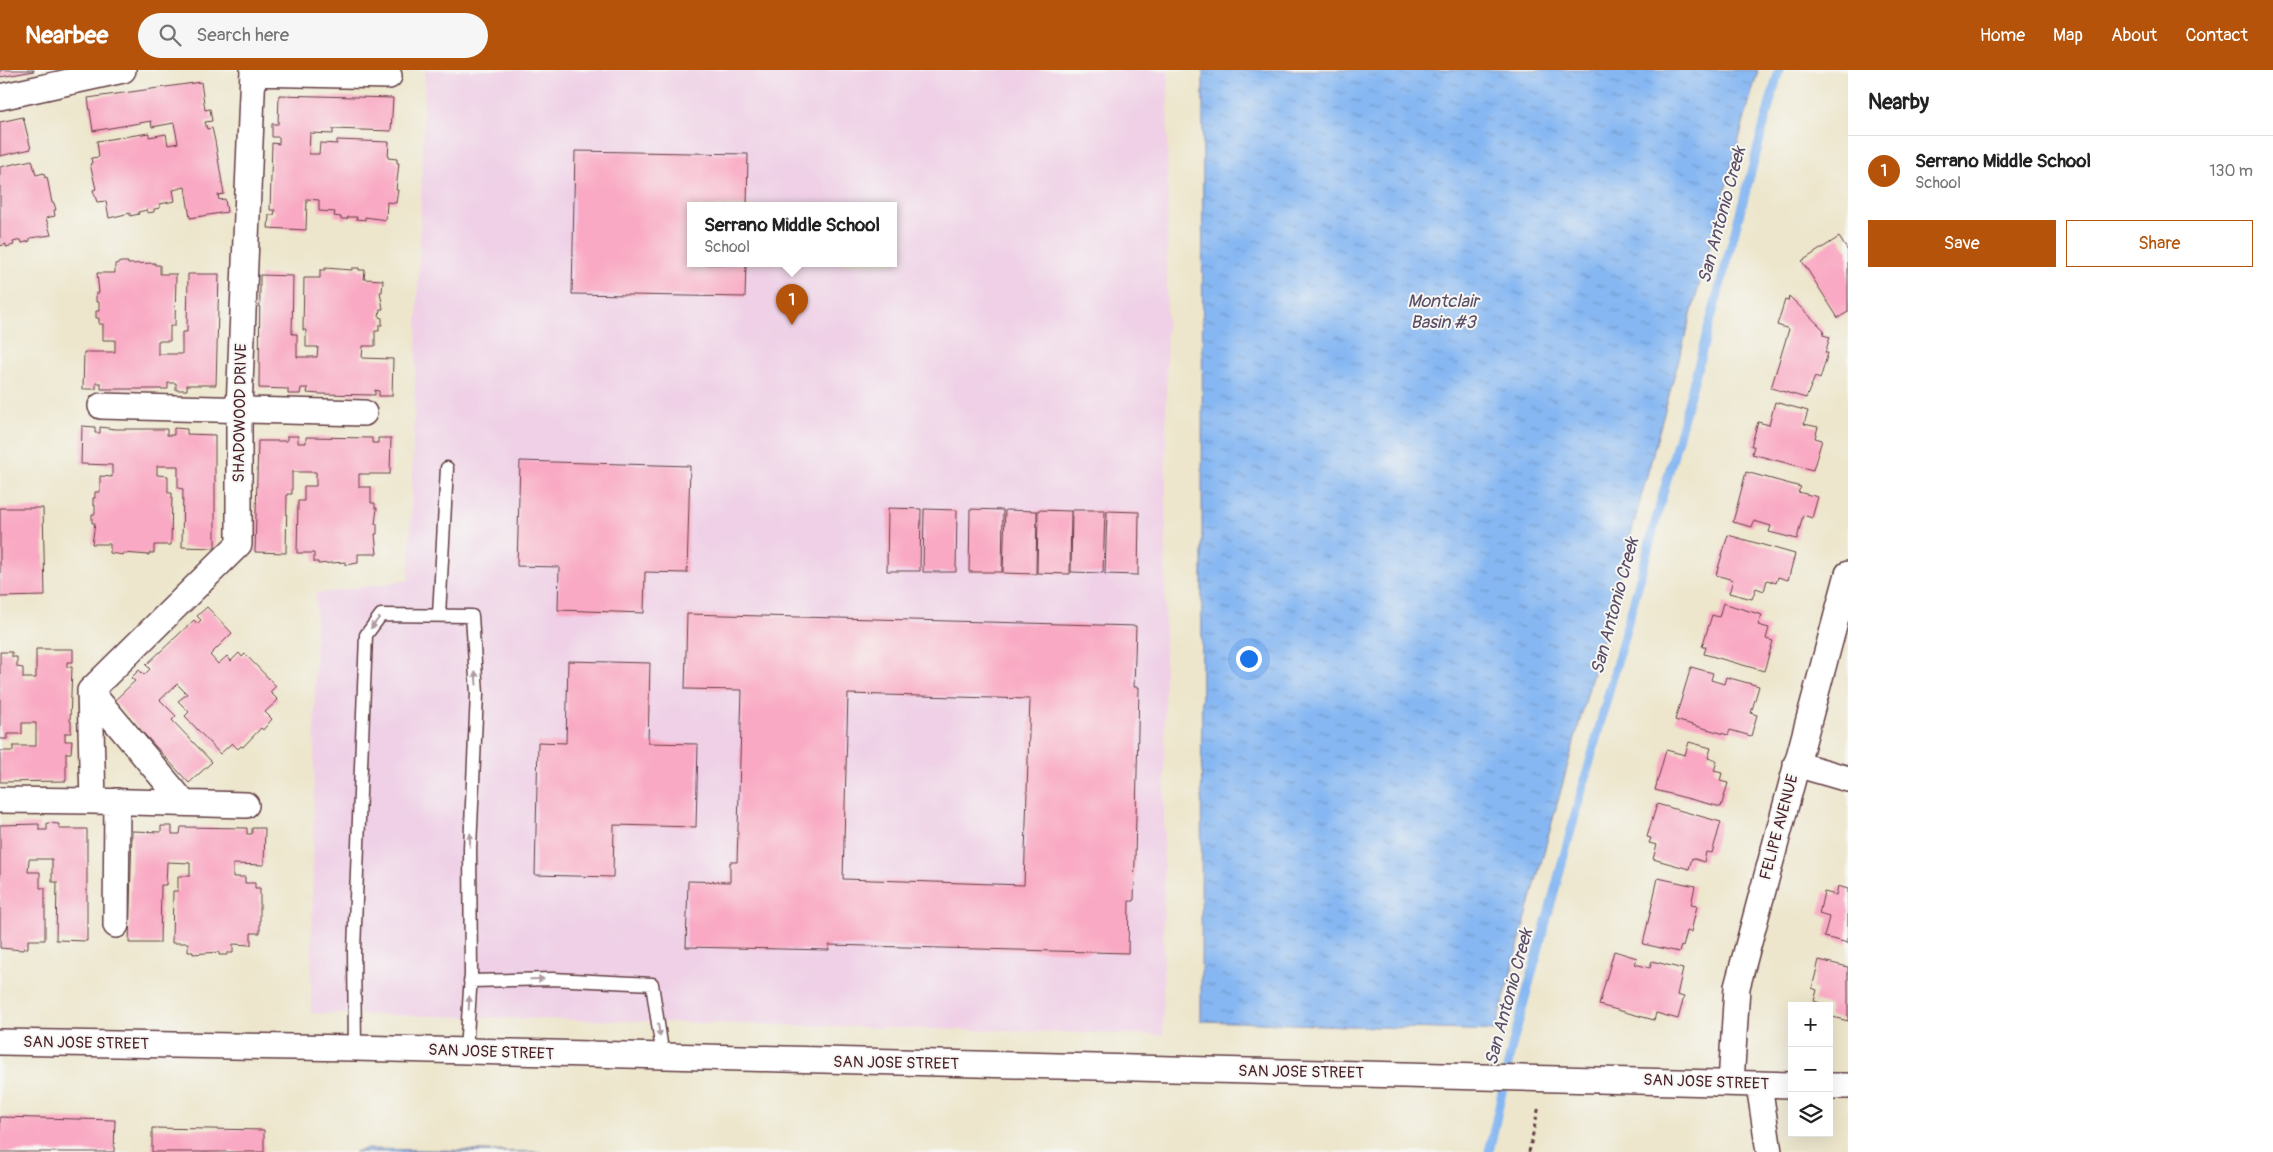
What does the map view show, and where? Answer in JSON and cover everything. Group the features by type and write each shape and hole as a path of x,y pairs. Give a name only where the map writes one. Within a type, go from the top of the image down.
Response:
{"street":[{"path":"0,97 123,70"},
{"name":"SHADOWOOD DRIVE","path":"90,691 239,544 239,408 253,72 389,76"},
{"path":"101,406 239,408 364,413"},
{"name":"FELIPE AVENUE","path":"1731,1083 1737,987 1848,574"},
{"path":"90,691 92,801"},
{"path":"90,691 184,803"},
{"path":"1796,764 1848,779"},
{"path":"0,800 246,805"},
{"path":"116,925 117,801"},
{"name":"SAN JOSE STREET","path":"0,1042 355,1048 1495,1077 1537,1089 1731,1083 1788,1085"},
{"path":"1759,1084 1769,1152"},
{"path":"1833,1086 1848,1086"}],"lane":[{"path":"440,616 447,468"},
{"path":"355,1048 355,931 366,635 381,615 472,616 477,694 470,848 470,980 466,1051"},
{"path":"470,980 552,979 652,984 663,1057"}],"path":[{"path":"1529,1152 1537,1089"}],"shaded area":[{"path":"425,70 1168,70 1163,1035 311,1013 316,594 409,580"}],"water":[{"name":"Montclair Basin #3","path":"1203,70 1758,70 1495,1031 1201,1021"},
{"path":"366,1149 541,1152 354,1152"}],"building":[{"path":"0,70 34,70 34,71 0,77"},
{"path":"201,82 205,110 210,109 212,121 205,122 207,129 212,128 224,194 218,195 219,200 225,199 227,212 190,218 185,187 173,190 175,201 160,204 160,208 154,209 154,212 147,213 147,210 130,216 130,213 109,218 106,201 97,202 93,190 96,189 90,164 92,163 91,158 99,157 97,141 149,133 149,137 166,134 168,145 178,143 174,123 152,127 151,121 93,131 88,98"},
{"path":"279,95 393,98 391,131 333,129 333,134 310,133 309,154 319,154 320,143 337,144 337,140 389,142 388,158 397,159 397,163 399,163 396,190 398,190 396,203 387,202 386,220 365,217 365,220 356,219 357,217 341,219 341,217 334,216 335,212 319,211 319,200 307,199 306,230 268,228 269,215 274,215 275,210 270,210 272,143 279,144 279,137 272,137 272,124 278,124"},
{"path":"23,117 31,149 0,156 0,122"},
{"path":"575,151 748,154 747,202 687,202 687,267 746,267 745,297 572,294"},
{"path":"32,160 36,175 44,173 45,178 47,177 52,203 54,203 56,210 54,210 55,216 46,218 51,235 30,238 30,241 22,243 21,240 13,242 14,245 6,247 6,244 0,246 0,167"},
{"path":"1839,237 1848,251 1848,312 1838,318 1802,261"},
{"path":"128,262 128,264 155,263 155,265 160,265 160,274 176,274 175,326 170,326 170,341 158,341 158,354 182,354 182,332 187,332 188,274 219,274 216,385 187,385 187,390 176,390 176,383 168,383 168,389 101,389 101,383 96,383 96,389 83,389 84,352 115,352 115,340 103,340 103,324 99,324 99,318 96,318 96,311 99,311 99,302 96,302 96,293 99,293 97,273 115,273 115,264"},
{"path":"325,268 352,270 352,268 359,268 359,270 365,270 364,279 383,280 382,292 380,292 383,309 380,309 379,317 382,318 382,325 379,325 379,331 375,331 375,346 363,346 362,358 393,359 392,396 379,396 379,391 375,390 375,395 320,394 307,393 308,388 301,388 300,394 288,394 288,389 259,388 260,275 293,276 292,334 297,334 297,357 317,357 318,347 306,347 306,330 303,330 304,278 320,278 320,270 325,270"},
{"path":"1789,296 1824,330 1823,335 1830,337 1825,353 1828,353 1820,379 1815,377 1806,398 1771,388 1789,329 1777,325 1785,300 1788,301"},
{"path":"1775,402 1808,411 1804,424 1818,427 1815,438 1822,440 1813,470 1752,454 1754,446 1751,446 1758,422 1769,425"},
{"path":"82,426 95,427 95,433 100,433 100,427 115,429 167,429 167,435 174,435 174,428 187,429 187,434 215,435 215,548 182,547 183,489 178,488 178,466 157,466 157,475 168,476 168,493 172,493 171,545 154,545 154,553 149,553 149,555 123,553 123,555 110,553 110,544 92,544 95,523 92,523 92,514 95,514 93,498 95,498 95,492 100,492 100,476 112,477 112,465 81,464"},
{"path":"287,436 298,436 298,443 306,443 306,437 372,438 372,443 378,443 378,438 391,438 390,474 359,474 359,487 371,487 371,503 375,503 375,508 377,508 375,524 377,524 377,534 375,534 377,554 358,554 358,563 345,565 345,562 318,564 318,562 314,562 314,553 297,553 298,501 304,501 304,486 316,486 316,472 292,472 292,494 287,494 286,553 255,552 258,441 287,441"},
{"path":"520,461 690,466 687,573 645,572 644,613 558,610 559,567 517,566"},
{"path":"1746,472 1801,487 1798,492 1818,497 1812,518 1803,515 1797,539 1769,532 1771,526 1754,521 1752,527 1733,522"},
{"path":"0,508 43,508 45,596 0,597"},
{"path":"888,508 921,509 920,571 887,571"},
{"path":"924,509 957,510 956,572 923,572"},
{"path":"970,509 1003,510 1002,572 969,572"},
{"path":"1005,510 1037,511 1036,574 1003,573"},
{"path":"1038,510 1071,511 1070,574 1037,573"},
{"path":"1072,510 1105,510 1103,573 1071,572"},
{"path":"1107,511 1139,512 1138,575 1105,574"},
{"path":"1728,535 1795,554 1788,580 1778,577 1776,583 1767,580 1764,591 1756,588 1752,599 1729,593 1733,580 1716,575"},
{"path":"1723,603 1762,615 1758,625 1769,628 1766,639 1773,641 1764,671 1704,654 1706,647 1702,647 1712,615 1719,617"},
{"path":"207,607 232,633 210,655 218,664 227,656 231,661 239,653 242,657 245,654 276,686 270,692 278,700 265,712 272,719 263,730 261,728 243,747 241,746 238,749 232,743 220,754 185,716 189,712 178,701 187,694 177,684 160,700 176,716 172,720 212,762 189,783 114,701 135,681 131,678 139,670 144,675 150,669 146,665 194,620 197,624 201,620 197,616"},
{"path":"687,614 1136,626 1134,687 1139,687 1134,901 1129,901 1128,953 829,945 829,950 686,947 688,881 730,882 730,862 737,862 742,690 685,689","holes":["848,694 1030,699 1024,885 843,879"]},
{"path":"36,649 73,649 73,662 67,662 67,667 72,667 71,733 65,733 65,741 72,741 71,753 66,753 66,781 0,782 0,751 13,751 13,746 36,746 36,723 22,723 22,734 7,734 7,739 0,739 0,652 12,652 12,657 17,657 17,667 23,668 23,678 36,678"},
{"path":"568,661 650,663 648,743 698,744 696,827 614,825 613,877 535,875 538,742 566,743"},
{"path":"1691,667 1713,673 1711,680 1724,684 1726,677 1759,686 1751,713 1757,715 1751,736 1730,730 1728,735 1675,720"},
{"path":"1689,742 1711,748 1708,758 1717,761 1714,771 1722,773 1720,781 1728,783 1721,807 1655,790 1666,750 1685,755"},
{"path":"1657,804 1721,822 1712,853 1706,852 1704,862 1692,858 1689,869 1653,859 1657,845 1649,843 1651,838 1647,837"},
{"path":"47,823 59,824 59,829 87,829 87,941 56,940 57,882 52,882 52,859 29,859 28,872 40,872 40,888 45,888 45,940 28,940 28,948 23,950 0,948 0,825 39,824 39,830 47,830"},
{"path":"161,826 172,826 172,834 180,834 181,827 247,828 247,834 252,834 252,828 265,828 264,865 233,864 233,877 245,877 245,883 255,883 255,888 260,888 260,933 251,933 251,945 233,944 233,953 219,955 219,952 193,954 193,952 188,952 188,943 172,943 173,891 178,891 178,876 190,876 190,863 167,862 166,885 161,885 160,943 129,943 132,831 161,832"},
{"path":"1658,878 1695,886 1691,905 1697,906 1691,932 1687,931 1683,947 1681,946 1679,952 1643,944"},
{"path":"1838,886 1848,889 1848,943 1824,937 1829,917 1819,914 1824,892 1836,895"},
{"path":"1614,951 1637,958 1635,964 1650,968 1652,961 1683,969 1677,995 1684,997 1678,1019 1656,1013 1654,1020 1599,1005"},
{"path":"1819,960 1848,967 1848,1021 1833,1017 1833,1002 1814,1001 1817,990 1812,988"},
{"path":"0,1117 115,1120 114,1152 0,1152"},
{"path":"152,1128 264,1130 264,1152 152,1152"}],"waterway":[{"name":"San Antonio Creek","path":"1489,1152 1512,1046 1779,70"}],"place":[{"name":"Serrano Middle School","path":"792,325"}]}
